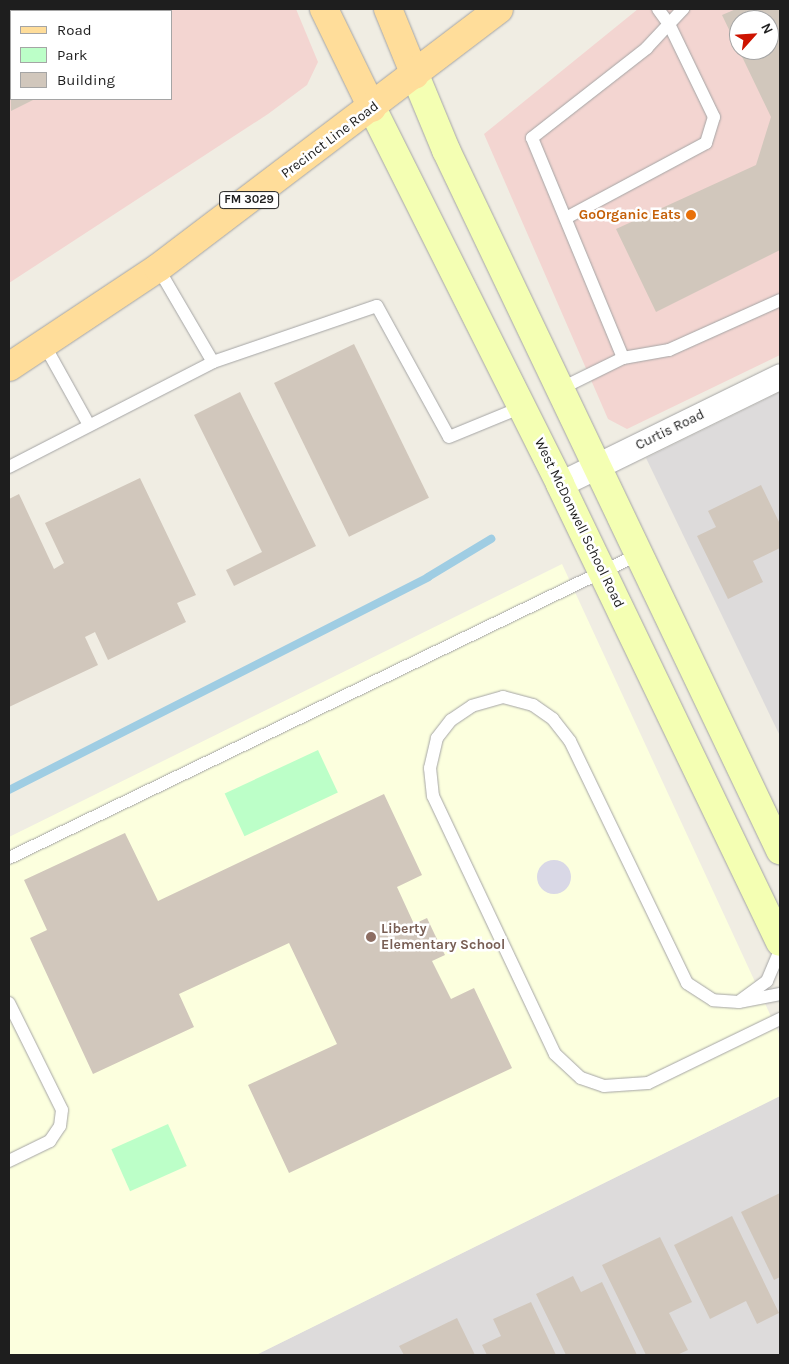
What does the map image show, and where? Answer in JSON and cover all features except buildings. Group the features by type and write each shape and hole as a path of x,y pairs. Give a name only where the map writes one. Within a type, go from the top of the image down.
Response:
{"main road":[{"path":"324,9 372,108"},
{"path":"388,9 446,150 780,850"},
{"name":"Precinct Line Road","path":"9,368 45,346 158,268 415,76 498,9"},
{"name":"West McDonwell School Road","path":"372,108 560,484 780,942"}],"street":[{"name":"Curtis Road","path":"560,484 780,376"}],"lane":[{"path":"566,218 706,143 714,117 669,24 658,9"},
{"path":"623,358 532,138 647,48 683,9"},
{"path":"158,268 213,362"},
{"path":"560,389 623,358 669,350 780,300"},
{"path":"9,467 213,362 377,306 449,436 522,407"},
{"path":"45,346 90,425"},
{"path":"9,858 639,554"},
{"path":"780,994 739,1002 713,1000 687,983 570,741 553,719 534,705 503,697 472,706 451,720 437,738 430,768 434,796 555,1054 581,1078 604,1086 648,1083 780,1019"},
{"path":"739,1002 767,981 780,950"},
{"path":"9,1003 62,1110 60,1126 50,1140 9,1161"}],"shaded area":[{"path":"9,9 296,9 318,62 307,85 268,114 9,283"},
{"path":"638,9 780,9 780,355 627,429 608,419 484,134"},
{"path":"780,392 780,736 646,458"},
{"name":"Liberty Elementary School","path":"562,564 780,1036 780,1096 256,1355 9,1355 9,837"},
{"path":"554,860 561,861 566,865 570,870 570,884 566,889 561,893 554,894 547,893 542,889 538,884 537,877 538,870 542,865 547,861"},
{"path":"780,1096 780,1355 256,1355"}],"green space":[{"path":"318,750 338,793 245,836 225,794"},
{"path":"168,1124 187,1166 130,1191 111,1149"}],"waterway":[{"path":"9,790 428,577 491,539"}],"place":[{"name":"GoOrganic Eats","path":"691,215"},
{"name":"Liberty Elementary School","path":"371,937"}]}
